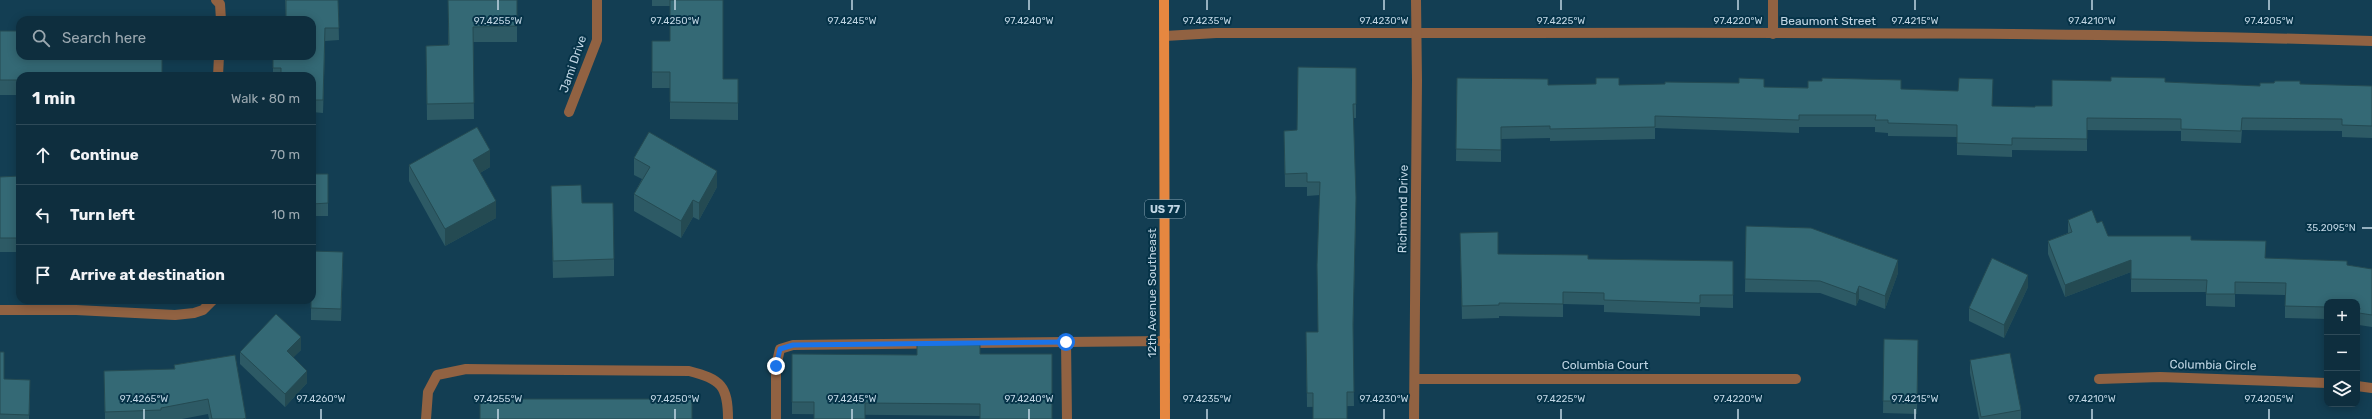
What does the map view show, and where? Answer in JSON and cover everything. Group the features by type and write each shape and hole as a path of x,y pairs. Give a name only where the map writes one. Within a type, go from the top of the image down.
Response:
{"main road":[{"name":"12th Avenue Southeast","path":"1164,0 1165,419"}],"street":[{"path":"216,0 220,4 221,16"},
{"name":"Jami Drive","path":"570,112 597,40 597,0"},
{"name":"Richmond Drive","path":"1414,419 1417,88 1416,0"},
{"path":"1773,0 1773,34"},
{"name":"Beaumont Street","path":"1165,36 1216,33 1773,34 2246,37 2372,41"},
{"path":"218,72 219,60"},
{"path":"0,310 76,310 176,315 194,313 203,310 209,304"},
{"path":"1066,342 1067,419"},
{"path":"776,419 776,366 780,349 793,345 1165,342"},
{"path":"426,419 428,392 437,375 466,369 689,371 710,376 721,384 727,397 728,419"},
{"name":"Columbia Circle","path":"2099,379 2184,377 2324,383"},
{"name":"Columbia Court","path":"1414,379 1796,379"},
{"path":"2360,386 2372,388"}],"building":[{"path":"286,0 338,0 339,28 325,28 323,100 316,100 316,72 281,72 281,68 273,68 273,60 316,60 316,16 286,16"},
{"path":"448,0 517,0 517,26 473,27 474,103 427,104 426,46 449,45"},
{"path":"670,0 723,0 723,79 738,79 738,103 670,102 670,72 652,72 652,41 670,41"},
{"path":"0,31 16,31 16,60 162,60 162,72 16,72 16,80 0,80"},
{"path":"1298,67 1356,68 1356,104 1353,104 1356,198 1353,324 1354,392 1347,392 1347,419 1313,419 1313,393 1307,393 1306,332 1318,332 1317,265 1320,182 1307,182 1307,173 1285,174 1284,131 1297,130"},
{"path":"2111,77 2165,78 2165,82 2260,86 2260,83 2274,83 2275,81 2300,81 2300,84 2372,86 2372,126 2342,125 2342,119 2242,118 2241,131 2181,129 2181,119 2087,118 2087,139 2012,138 2012,145 1957,143 1957,125 1888,123 1888,120 1875,120 1876,115 1799,115 1799,120 1655,116 1655,127 1550,129 1550,126 1501,127 1501,150 1456,149 1457,78 1548,79 1548,85 1596,84 1596,78 1619,78 1619,85 1665,84 1665,82 1739,83 1739,78 1764,79 1764,87 1808,88 1808,81 1822,81 1822,78 1901,80 1901,89 1958,91 1959,78 1993,79 1992,106 2035,107 2052,106 2052,80 2111,81"},
{"path":"477,127 490,150 473,160 496,201 445,229 409,165"},
{"path":"649,132 717,171 699,203 693,200 681,221 634,194 650,167 634,158"},
{"path":"316,174 328,174 328,203 316,204"},
{"path":"16,176 16,238 0,238 0,177"},
{"path":"581,185 582,203 613,203 614,259 553,261 551,186"},
{"path":"2092,210 2097,223 2102,221 2108,236 2191,236 2191,240 2266,241 2265,258 2347,261 2347,265 2372,269 2372,315 2360,313 2360,299 2324,299 2324,307 2285,306 2286,283 2235,282 2235,294 2206,294 2207,280 2131,279 2131,260 2065,285 2048,241 2072,232 2068,220"},
{"path":"1746,226 1811,228 1898,260 1885,296 1859,286 1856,294 1820,281 1745,279"},
{"path":"1498,232 1498,254 1588,255 1588,259 1733,261 1733,295 1700,295 1700,303 1604,300 1604,293 1563,292 1563,304 1499,303 1499,305 1462,306 1460,233"},
{"path":"316,251 343,252 341,309 311,308 311,304 316,304"},
{"path":"1992,258 2028,275 2004,325 1969,308"},
{"path":"276,314 301,337 287,351 307,371 285,394 240,352"},
{"path":"1884,339 1918,340 1917,401 1883,401"},
{"path":"917,344 980,345 980,354 1052,354 1052,419 980,419 980,404 865,403 865,419 814,419 814,402 792,402 792,354 917,355"},
{"path":"0,352 4,352 4,379 30,380 29,415 0,414"},
{"path":"2010,353 2021,410 1981,417 1970,360"},
{"path":"235,355 246,418 212,419 208,399 161,408 161,410 105,412 104,371 175,369 174,365"},
{"path":"480,399 692,399 692,419 480,419"}],"route":[{"path":"776,366 780,349 793,345 1066,342"}]}
